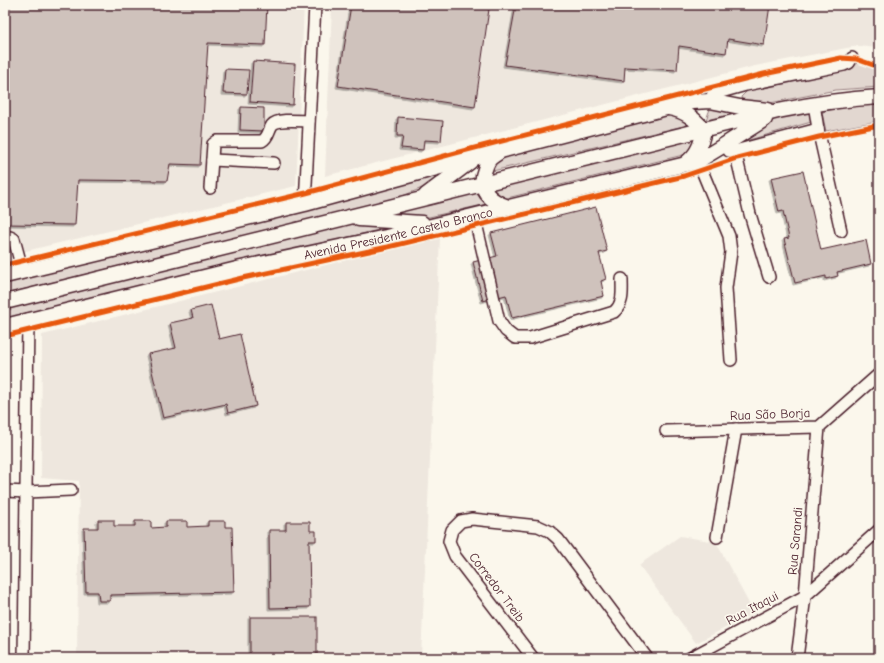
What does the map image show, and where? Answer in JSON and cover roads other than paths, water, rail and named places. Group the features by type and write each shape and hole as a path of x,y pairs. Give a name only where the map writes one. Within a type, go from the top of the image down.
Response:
{"main road":[{"name":"Avenida Presidente Castelo Branco","path":"5,302 778,111 849,99 879,97"},
{"name":"Avenida Presidente Castelo Branco","path":"5,276 305,204 477,157 693,102 710,101 740,107 778,111"},
{"path":"682,165 692,158 698,151 704,130 703,120 710,101"},
{"path":"670,108 686,112 696,120 704,130 709,140 721,148"},
{"name":"Avenida Presidente Castelo Branco","path":"5,326 28,319 241,268 438,224 698,161 778,111"},
{"path":"501,151 488,161 482,175 482,184 486,193 492,200 508,207"},
{"path":"421,199 477,157"},
{"path":"347,218 438,224"}],"street":[{"path":"305,204 315,5"},
{"name":"Avenida Presidente Castelo Branco","path":"710,101 712,96 718,93 746,85 844,65 849,63 852,58"},
{"path":"740,107 736,95 746,85"},
{"path":"814,104 818,129 841,231"},
{"path":"210,188 213,144 217,141 262,141 267,137 273,124 276,122 309,121"},
{"path":"721,148 735,152 818,129"},
{"path":"735,152 750,214 770,277"},
{"path":"212,160 274,163"},
{"path":"698,161 730,241 731,252 726,288 731,360"},
{"path":"474,215 500,321 506,331 515,338 530,338 614,312 622,300 622,279"},
{"path":"5,237 14,238 23,272"},
{"path":"24,658 28,319"},
{"name":"Rua São Borja","path":"666,431 818,426 879,374"},
{"name":"Rua Sarandi","path":"797,658 805,596 818,426"},
{"path":"717,537 736,429"},
{"path":"5,491 27,492 71,490"},
{"name":"Corredor Treib","path":"533,658 455,556 449,540 452,530 461,521 472,519 538,526 549,531 558,539 647,658"},
{"name":"Rua Itaqui","path":"690,658 805,596 879,530"}]}
